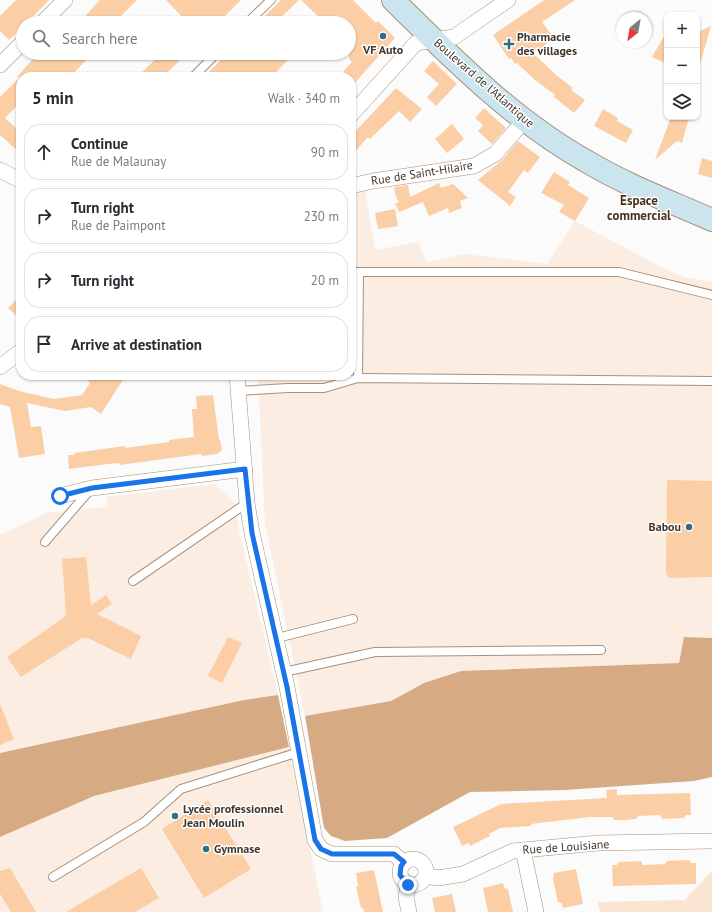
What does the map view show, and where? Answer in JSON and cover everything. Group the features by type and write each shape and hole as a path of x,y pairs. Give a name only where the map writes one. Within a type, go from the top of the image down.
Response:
{"main road":[{"name":"Boulevard de l'Atlantique","path":"392,0 524,121 585,161 629,185 712,220"}],"street":[{"path":"49,16 65,0"},
{"path":"356,110 416,43 454,37 499,2"},
{"path":"0,65 16,49"},
{"name":"Rue de Saint-Hilaire","path":"356,185 474,166 495,154 524,121"},
{"path":"1,172 16,179"},
{"path":"0,367 16,355"},
{"path":"238,380 247,503 252,533 284,672 315,840 321,849 332,854 394,854 404,862"},
{"path":"60,496 92,488 245,469"},
{"name":"Rue de Louisiane","path":"426,876 438,878 463,874 512,851 598,844 712,842"},
{"path":"523,850 536,912"},
{"path":"408,885 417,885 421,883 426,876 426,868 421,861 412,859 404,862 401,866 400,875 408,885 406,896 409,912"}],"lane":[{"path":"254,16 271,0"},
{"path":"198,72 210,60"},
{"path":"356,272 619,272 712,295"},
{"path":"356,307 358,378 712,381"},
{"path":"239,391 288,388 324,388 351,380"},
{"path":"45,542 92,488"},
{"path":"133,581 247,503"},
{"path":"277,638 353,619"},
{"path":"284,672 375,652 601,650"},
{"path":"53,877 144,822 181,789 299,752"}],"shaded area":[{"path":"365,191 375,250 418,242 427,262 464,254 547,264 575,221 667,270 684,277 712,282 712,638 684,637 679,663 461,671 424,683 391,701 305,716 265,523 258,380 356,380 356,193"},
{"path":"214,484 235,502 238,525 278,695 244,700 0,753 0,535 46,513 108,507 107,497"},
{"path":"684,637 712,638 712,777 694,781 565,790 470,792 387,838 345,841 331,836 324,828 305,716 391,701 424,683 461,671 679,663"},
{"path":"278,695 289,747 94,796 0,837 0,753 244,700"},
{"name":"Lycée professionnel Jean Moulin","path":"289,747 323,912 0,912 0,837 94,796"},
{"path":"712,871 712,912 600,912 598,902 685,900"}],"building":[{"path":"16,0 49,0 34,16 16,16 16,34 9,40 0,31 0,16"},
{"path":"100,0 137,0 121,16 85,16"},
{"path":"166,0 241,0 225,16 181,16"},
{"path":"281,0 299,0 282,16 265,16"},
{"path":"301,0 353,0 376,23 378,21 395,38 356,81 356,72 343,72 352,62 350,60 356,60 356,16 318,16"},
{"path":"544,0 575,0 542,22 551,34 544,39 547,44 533,53 556,75 573,88 571,90 585,100 574,113 517,63 515,64 511,58 509,59 493,35"},
{"path":"711,26 700,64 700,48 700,31"},
{"path":"664,36 664,63 652,57"},
{"path":"32,60 86,60 75,72 21,72"},
{"path":"155,60 180,60 168,72 142,72"},
{"path":"221,60 288,60 277,72 209,72"},
{"path":"433,61 457,84 436,106 427,97 439,84 424,71"},
{"path":"16,81 16,107 5,118 16,128 16,149 0,135 0,97"},
{"path":"396,88 422,109 410,122 399,111 370,139 368,137 356,150 356,131"},
{"path":"484,108 506,128 492,144 478,131 483,125 475,118"},
{"path":"603,109 618,118 617,121 633,130 626,143 594,126"},
{"path":"670,120 688,120 682,143 677,141 655,160"},
{"path":"452,124 464,139 447,153 435,139"},
{"path":"518,141 540,157 528,173 524,170 508,192 516,197 510,206 478,180 502,160"},
{"path":"702,158 712,161 712,178 698,174"},
{"path":"554,172 570,182 568,185 589,198 575,221 559,212 564,205 541,193"},
{"path":"439,183 441,188 453,184 468,198 460,201 462,208 449,213 448,208 429,216 423,202 399,212 395,204 399,202 396,197 394,187 408,185 410,197"},
{"path":"395,209 398,226 378,229 375,213"},
{"path":"16,300 16,315 8,308"},
{"path":"87,380 123,380 101,414 91,407 65,411 27,403 31,427 41,426 45,454 19,458 10,407 0,404 0,384 19,391 54,399 82,395 90,383"},
{"path":"213,395 219,440 222,450 217,454 202,456 201,454 120,465 119,463 69,469 68,455 74,455 74,453 125,446 125,448 194,437 192,409 197,409 196,396"},
{"name":"Babou","path":"667,480 712,481 712,577 669,578 666,573"},
{"path":"86,557 91,605 106,595 112,604 97,614 141,636 131,659 88,638 82,638 21,677 7,657 63,618 66,614 62,559"},
{"path":"228,637 242,643 222,683 208,676"},
{"path":"0,704 14,739 0,745"},
{"path":"617,789 617,795 690,793 691,815 686,815 684,818 662,819 660,815 638,816 636,819 625,820 614,820 612,817 590,817 531,824 531,826 500,828 489,834 490,836 470,846 469,843 462,846 453,827 501,804 607,798 606,790"},
{"name":"Gymnase","path":"208,800 251,869 204,898 162,829"},
{"path":"689,860 691,863 696,863 696,884 613,886 612,865 617,865 619,862 641,861 643,865 665,864 667,861"},
{"path":"10,868 36,912 11,912 0,894 0,871"},
{"path":"141,868 159,898 135,912 66,912"},
{"path":"576,869 583,904 563,908 562,903 558,902 553,880 554,873"},
{"path":"374,870 383,912 364,912 363,908 361,908 356,887 358,886 356,873"},
{"path":"503,883 504,888 508,889 513,912 488,912 483,888"},
{"path":"452,894 456,912 435,912 432,898"}],"place":[{"name":"VF Auto","path":"383,36"},
{"name":"Pharmacie des villages","path":"509,44"},
{"name":"Babou","path":"689,527"},
{"name":"Lycée professionnel Jean Moulin","path":"175,816"},
{"name":"Gymnase","path":"206,849"}],"district":[{"name":"Espace commercial","path":"639,208"}],"route":[{"path":"60,496 92,488 245,469 247,503 252,533 277,638 315,840 321,849 332,854 394,854 404,862 401,866 400,875 408,885"}]}
